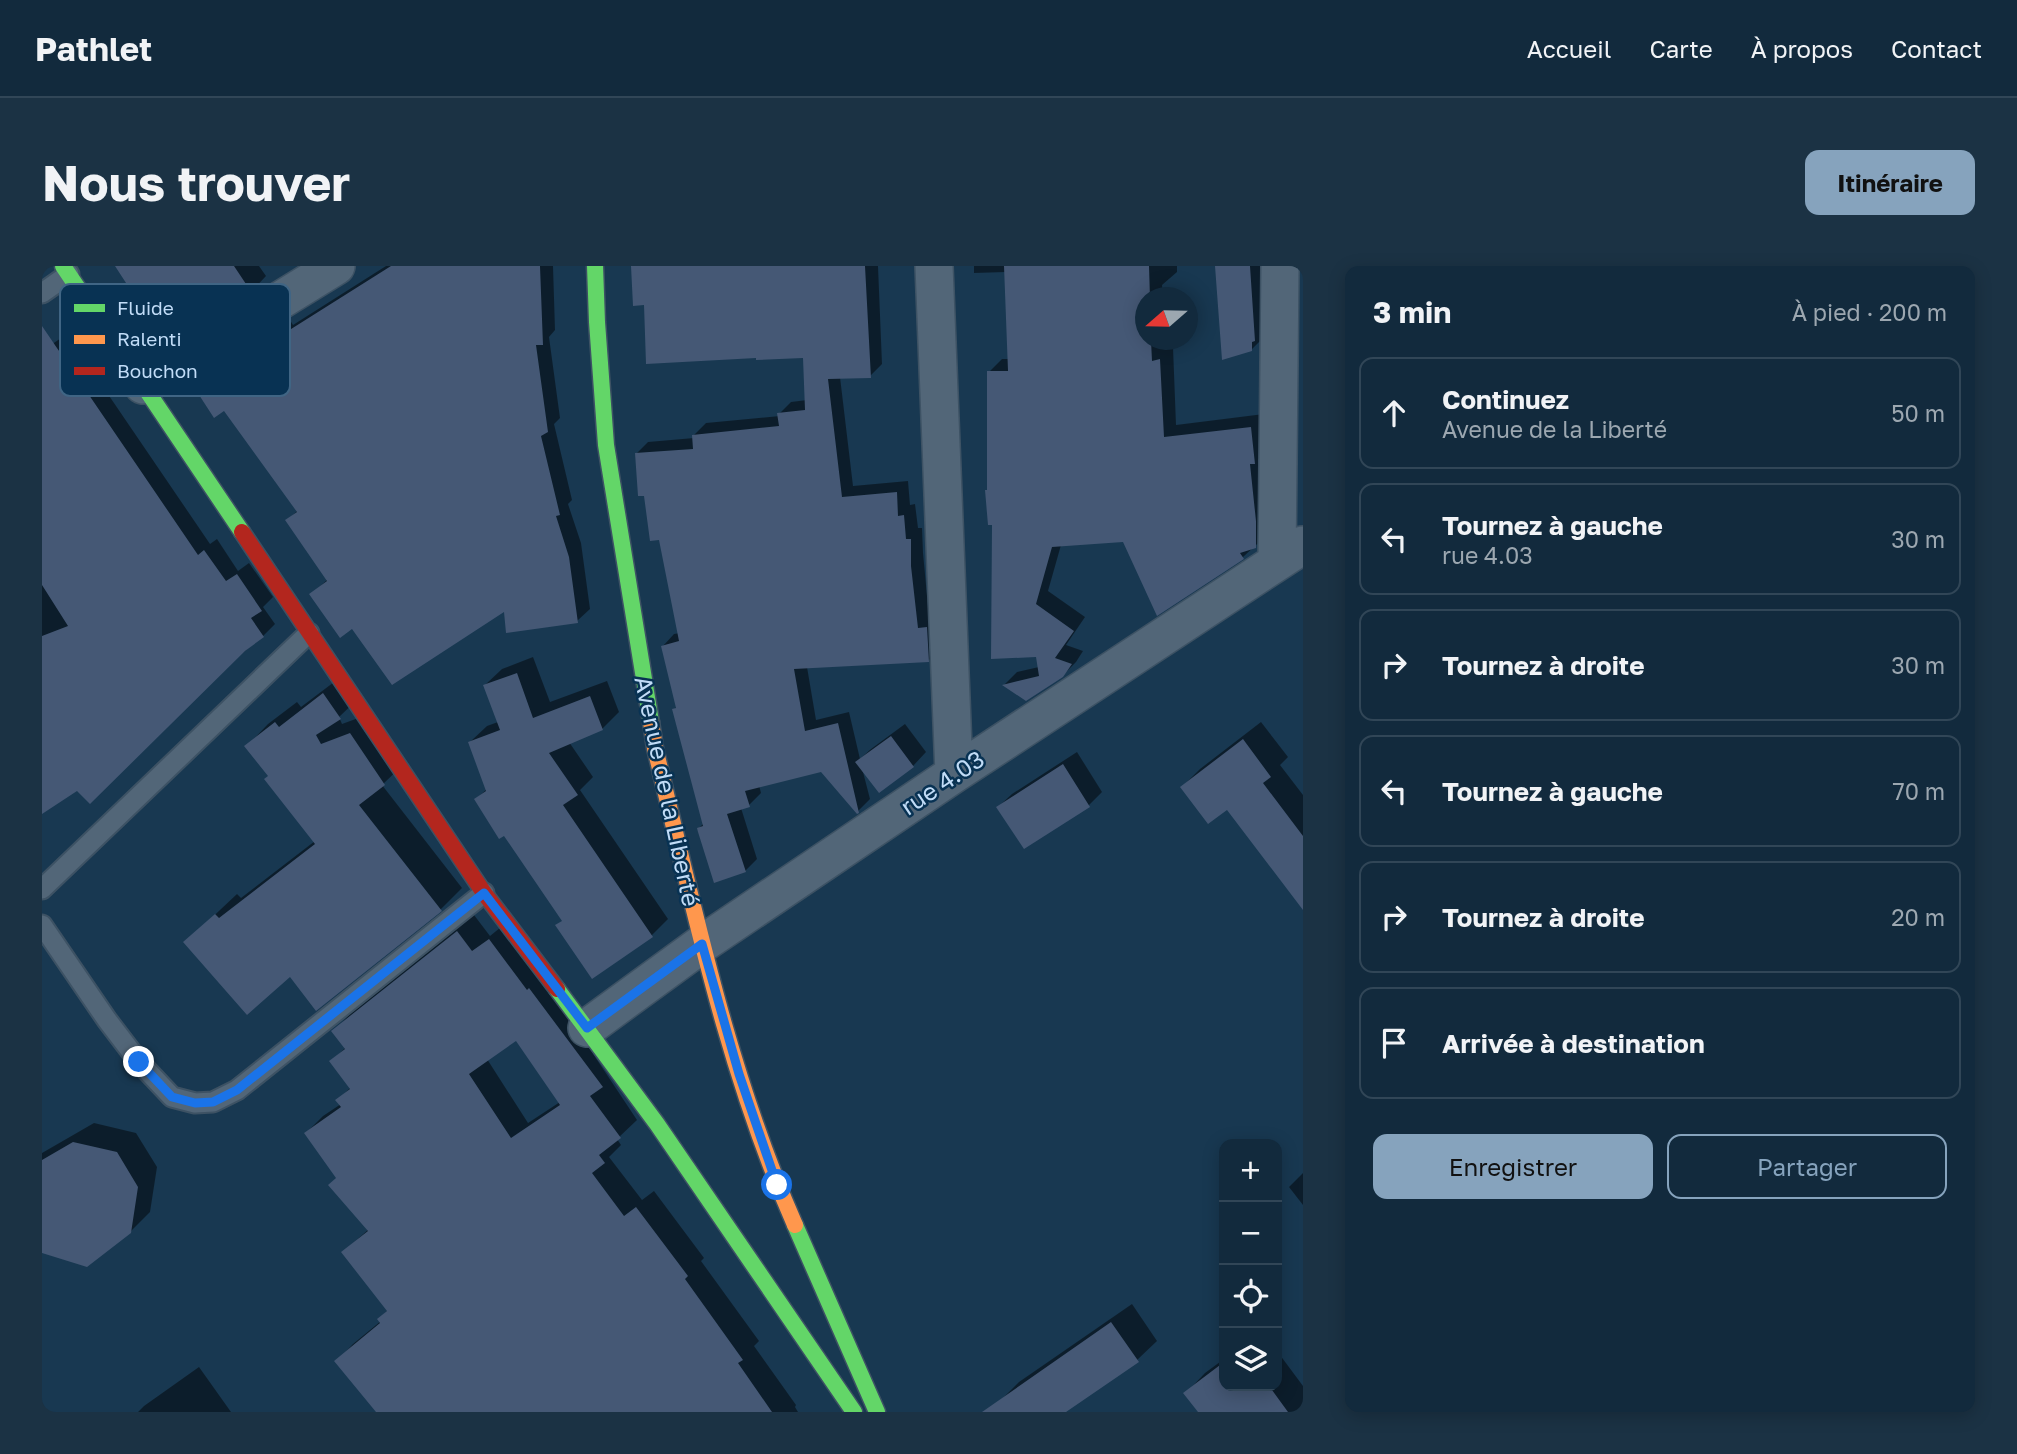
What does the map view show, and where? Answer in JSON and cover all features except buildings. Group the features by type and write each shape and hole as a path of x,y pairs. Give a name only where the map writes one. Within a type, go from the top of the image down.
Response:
{"street":[{"path":"290,294 336,266"},
{"name":"Avenue de la Liberté","path":"595,266 608,458 655,748 702,944 739,1074 777,1185 877,1412"},
{"path":"933,266 954,774"},
{"path":"1280,266 1290,553"},
{"path":"150,396 484,893 657,1124 854,1412"},
{"name":"rue 4.03","path":"587,1028 702,944 1290,553"}],"lane":[{"path":"42,293 66,270"},
{"path":"42,889 309,633"},
{"path":"42,925 115,1031 172,1097 195,1103 213,1102 237,1090 484,893"}],"traffic: fast":[{"path":"63,266 75,284"},
{"path":"595,266 606,445 651,722"},
{"path":"150,396 242,532"},
{"path":"557,989 657,1124 854,1412"},
{"path":"795,1225 877,1412"}],"traffic: slow":[{"path":"651,722 714,990 750,1109 795,1225"}],"traffic: jam":[{"path":"242,532 484,893 557,989"}],"route":[{"path":"139,1062 172,1097 195,1103 213,1102 237,1090 484,893 587,1028 702,944 739,1074 777,1185"}]}
